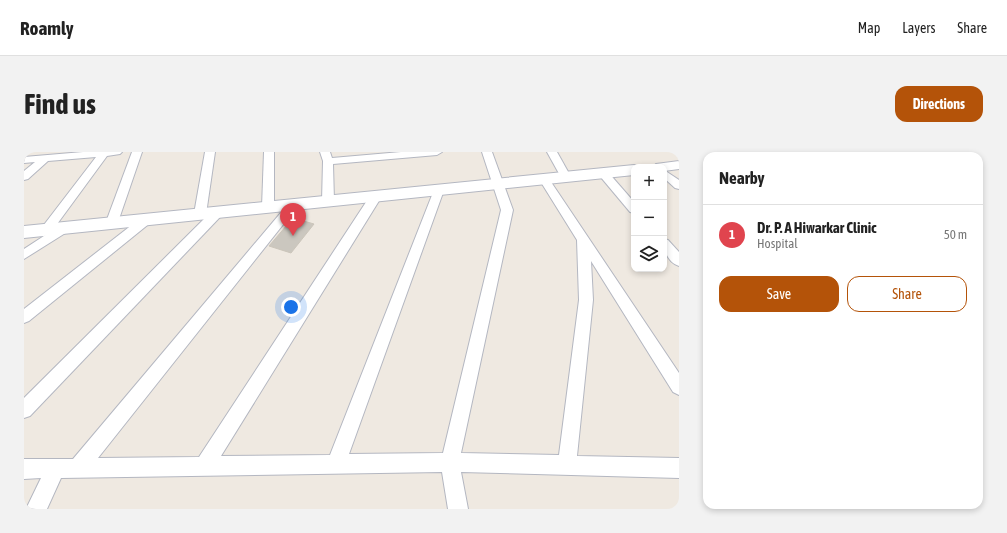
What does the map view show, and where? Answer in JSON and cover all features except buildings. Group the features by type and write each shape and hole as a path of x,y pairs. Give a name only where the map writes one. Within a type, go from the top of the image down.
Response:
{"street":[{"path":"24,160 117,152"},
{"path":"112,222 137,152"},
{"path":"200,214 210,152"},
{"path":"268,207 269,152"},
{"path":"328,201 326,156 437,152"},
{"path":"458,509 450,462 507,210 487,152"},
{"path":"552,152 566,177"},
{"path":"46,230 104,153"},
{"path":"24,177 44,158"},
{"path":"667,166 679,165"},
{"path":"24,232 631,170"},
{"path":"603,173 631,206"},
{"path":"667,176 679,186"},
{"path":"544,179 679,387"},
{"path":"336,464 439,190"},
{"path":"204,466 376,196"},
{"path":"78,468 293,205"},
{"path":"24,410 218,212"},
{"path":"24,317 146,220"},
{"path":"24,255 65,228"},
{"path":"567,465 586,300 583,239"},
{"path":"667,247 679,261"},
{"path":"24,469 450,462 679,468"},
{"path":"36,509 56,468"}],"place":[{"name":"Dr. P. A Hiwarkar Clinic","path":"293,236"}]}
